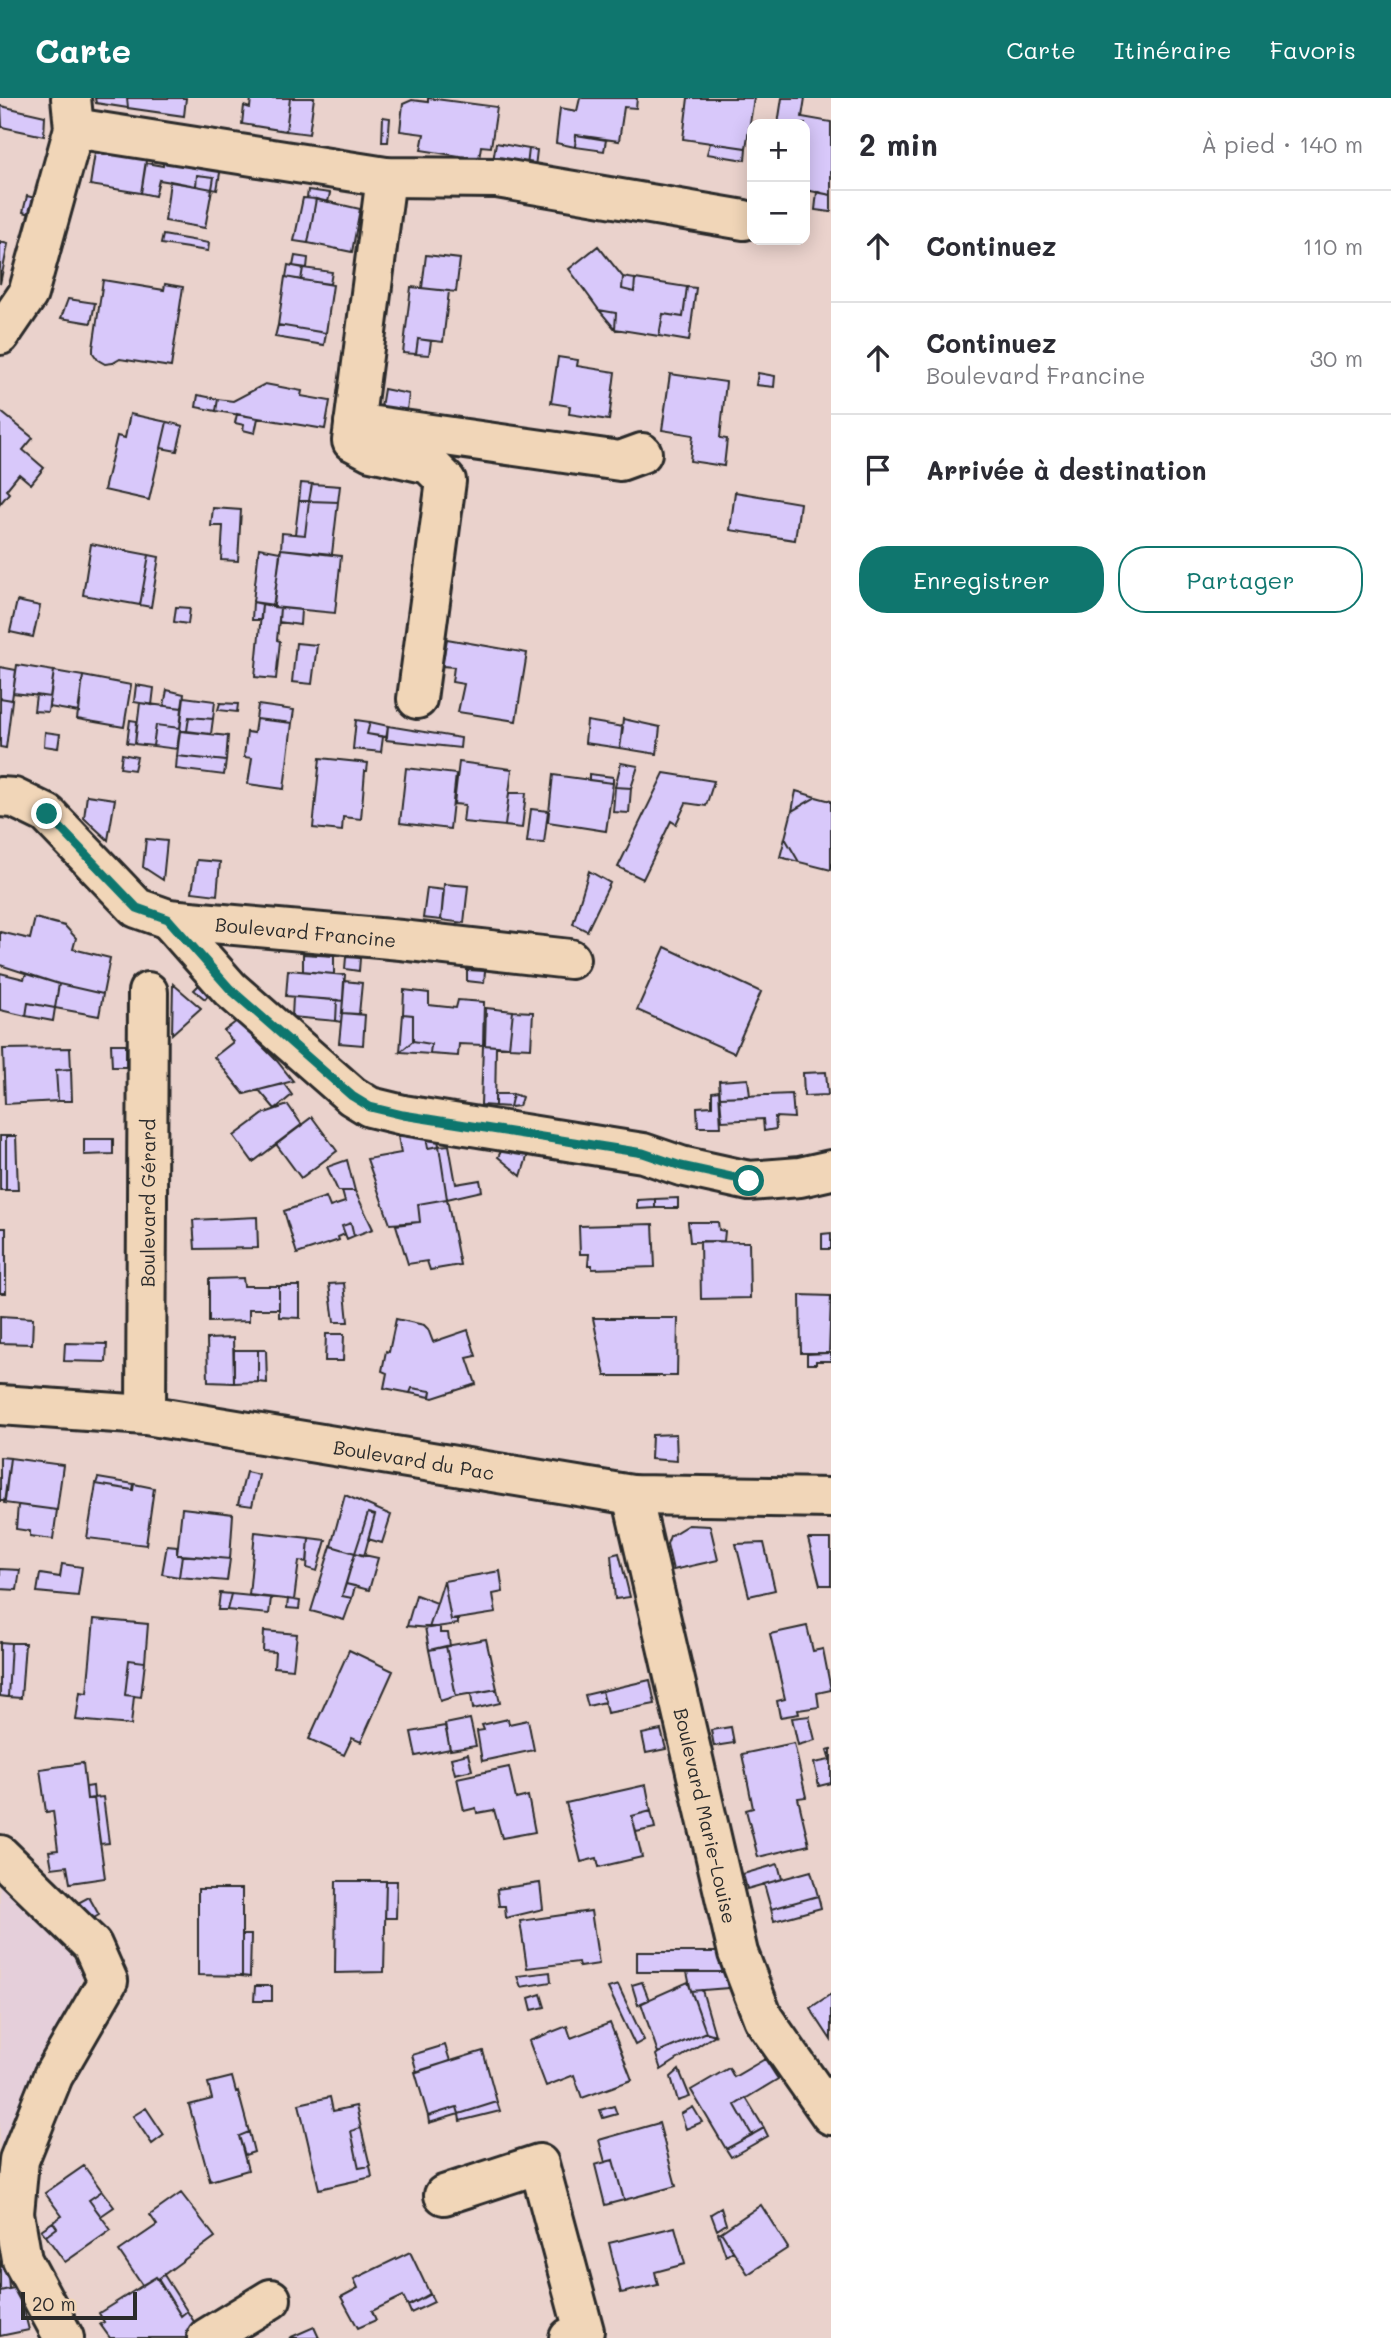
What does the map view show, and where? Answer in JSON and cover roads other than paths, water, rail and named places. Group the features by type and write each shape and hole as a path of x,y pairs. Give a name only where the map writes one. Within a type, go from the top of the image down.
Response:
{"street":[{"path":"0,335 28,294 73,113 386,177 497,178 744,220"},
{"path":"386,177 352,441 370,451 429,464 446,481 417,699"},
{"path":"354,423 620,461 642,453"},
{"name":"Boulevard Francine","path":"0,797 14,799 47,814 137,908 168,919 401,940 570,959"},
{"path":"168,919 230,989 352,1096 370,1107 403,1115 643,1153 681,1166 749,1181 800,1177 831,1170"},
{"name":"Boulevard Gérard","path":"146,1415 148,992"},
{"name":"Boulevard du Pac","path":"0,1405 146,1415 632,1495 831,1498"},
{"name":"Boulevard Marie-Louise","path":"632,1495 738,1954 764,2018 831,2115"},
{"path":"0,1856 92,1945 108,1981 52,2076 19,2160 14,2213 22,2260 64,2338"},
{"path":"444,2194 539,2164 584,2331 569,2338"},
{"path":"207,2338 271,2299"}]}
